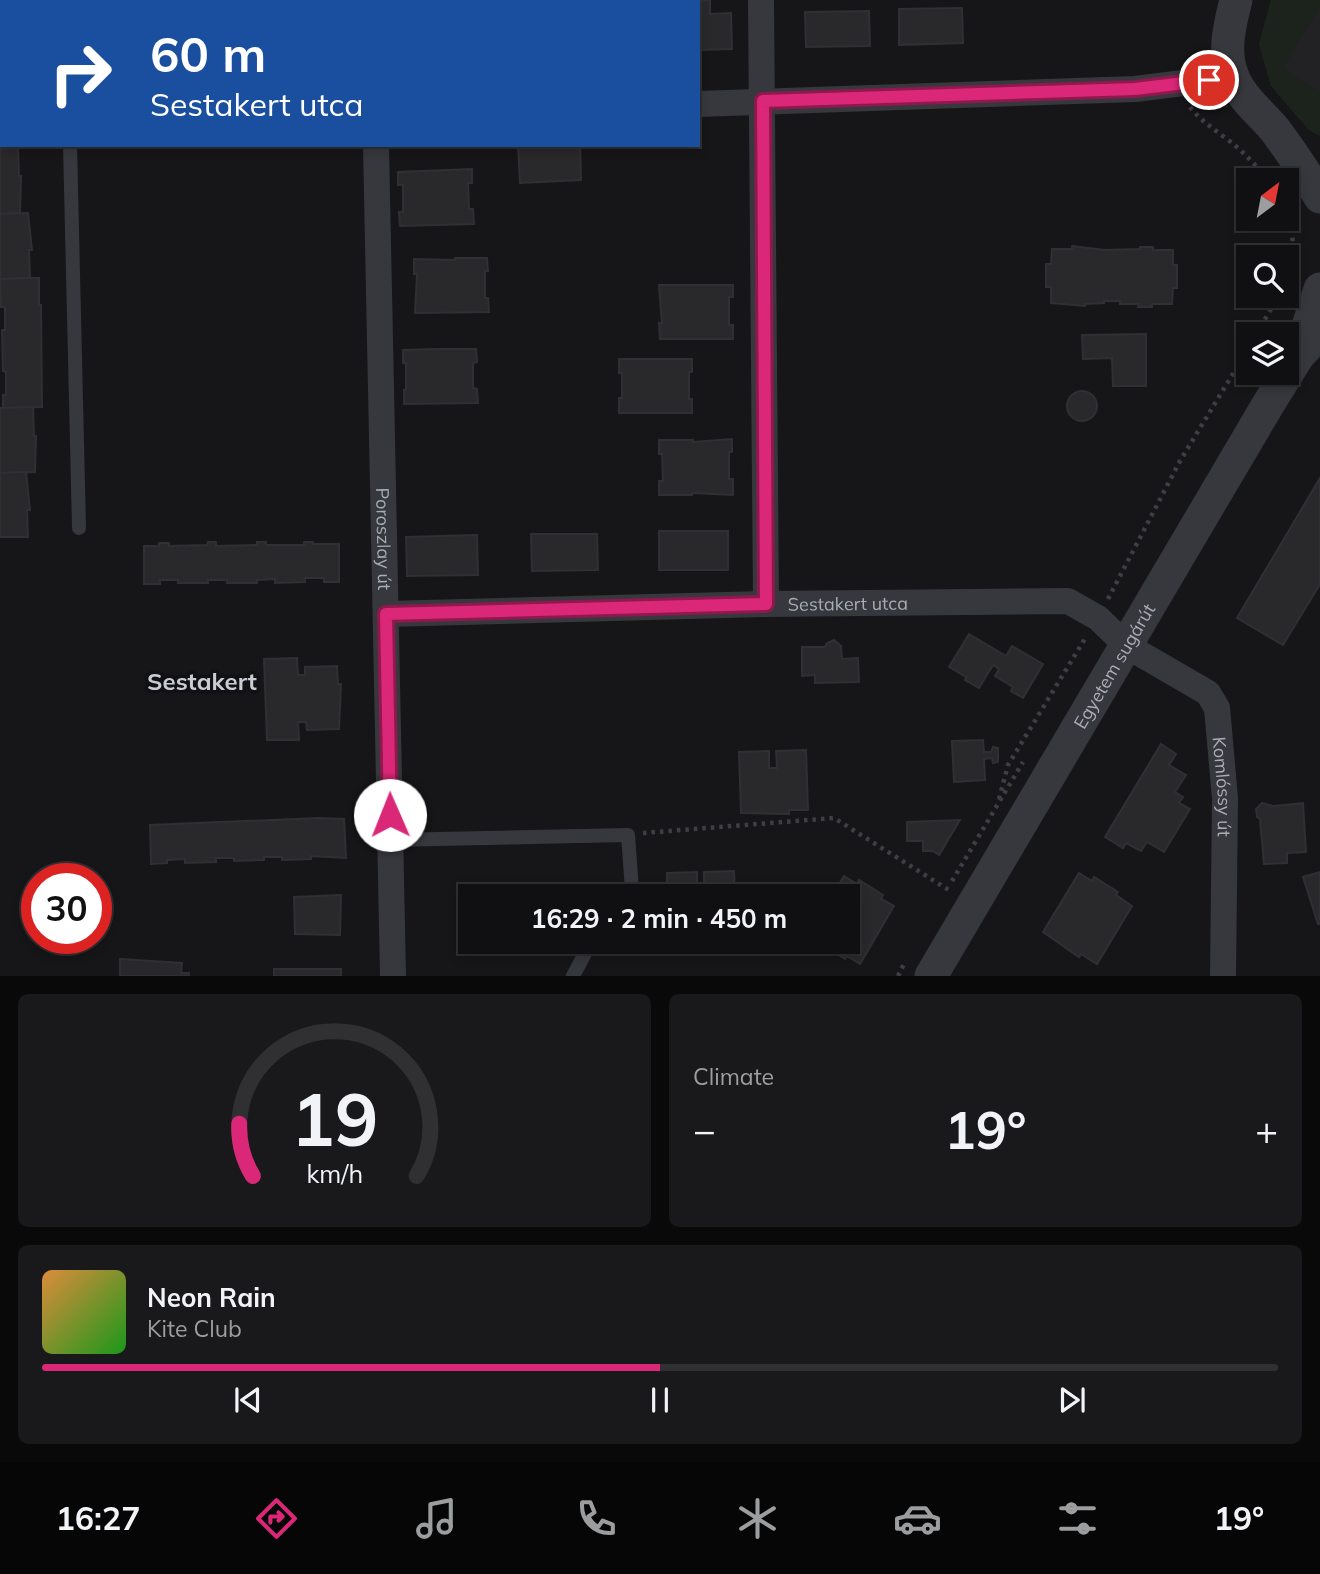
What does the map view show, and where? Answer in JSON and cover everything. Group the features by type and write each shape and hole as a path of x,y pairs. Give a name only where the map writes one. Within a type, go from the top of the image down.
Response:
{"street":[{"path":"761,0 766,604"},
{"path":"1236,0 1229,25 1227,49 1232,77 1252,105 1275,130 1320,197"},
{"path":"700,104 1135,89 1232,77"},
{"path":"1275,130 1320,156"},
{"name":"Poroszlay út","path":"376,147 393,975"},
{"name":"Egyetem sugárút","path":"931,975 1128,646 1226,473 1309,345 1320,289"},
{"name":"Sestakert utca","path":"386,614 766,604 1068,601 1098,618 1128,646"},
{"name":"Komlóssy út","path":"1128,646 1208,692 1217,708 1225,799 1223,975"}],"lane":[{"path":"70,147 79,528"},
{"path":"390,840 628,835 632,884"},
{"path":"573,975 584,954"}],"path":[{"path":"1186,103 1201,121 1229,141 1257,168"},
{"path":"999,799 1008,765 1098,618 1180,461 1236,369"},
{"path":"628,835 834,818 973,905"}],"shaded area":[{"path":"1271,0 1320,0 1320,136 1309,130 1271,86 1259,44"},
{"path":"1271,0 1320,0 1320,7 1283,68 1320,91 1320,136 1309,130 1271,86 1259,44"}],"building":[{"path":"700,0 710,0 710,14 731,13 732,49 700,50"},
{"path":"962,8 963,43 899,45 899,9"},
{"path":"869,11 870,46 806,47 805,12"},
{"path":"518,147 580,147 581,180 520,183"},
{"path":"18,148 21,176 20,213 0,214 0,149"},
{"path":"472,169 472,183 468,183 469,209 473,209 474,224 400,226 403,185 398,185 398,172"},
{"path":"28,213 32,250 29,250 30,278 0,279 0,214"},
{"path":"1072,246 1105,250 1153,247 1153,250 1173,250 1173,265 1177,265 1177,288 1173,288 1172,304 1138,307 1139,304 1120,304 1120,301 1104,301 1085,306 1051,303 1051,287 1046,287 1046,264 1051,264 1052,249 1072,249"},
{"path":"487,258 485,298 488,298 489,312 415,313 417,274 414,274 414,259"},
{"path":"39,278 42,407 3,408 3,395 6,395 2,330 5,330 5,307 1,307 0,279"},
{"path":"659,285 733,285 733,297 729,297 729,325 733,325 733,339 660,339 659,323 662,324"},
{"path":"1146,334 1146,386 1113,386 1112,358 1083,359 1082,335"},
{"path":"476,349 473,388 477,389 478,403 404,404 406,363 403,363 403,350"},
{"path":"619,359 692,359 689,399 692,399 692,413 619,413 622,373 619,373"},
{"path":"1082,391 1088,392 1096,400 1096,412 1088,420 1082,421 1076,420 1068,412 1067,406 1068,400 1076,392"},
{"path":"33,407 36,436 35,472 0,473 0,408"},
{"path":"732,439 729,479 733,479 733,495 659,495 659,481 663,481 659,440 693,442"},
{"path":"26,472 30,510 27,510 28,537 0,537 0,473"},
{"path":"1320,478 1320,584 1283,645 1237,618"},
{"path":"659,531 728,531 728,570 659,570"},
{"path":"531,534 597,534 598,570 532,571"},
{"path":"477,535 478,575 407,576 406,537"},
{"path":"208,542 216,542 216,546 257,545 257,542 266,542 266,545 304,545 304,542 339,544 339,582 324,582 324,578 305,578 305,582 275,583 275,579 257,580 257,583 208,580 208,583 178,583 178,580 160,580 160,584 144,584 144,546 159,546 159,543 169,543 169,546 207,545"},
{"path":"969,634 1006,656 1012,646 1043,664 1023,698 1011,691 1013,687 995,676 999,669 993,665 979,688 949,667"},
{"path":"834,640 841,646 842,659 858,658 859,682 815,683 815,675 802,676 802,647 825,647"},
{"path":"297,658 298,675 305,675 305,667 337,666 338,684 341,684 339,729 307,730 306,722 298,722 299,740 267,740 264,659"},
{"path":"983,740 984,752 991,752 993,747 998,748 998,762 993,763 992,758 984,759 985,780 954,782 952,741"},
{"path":"1161,744 1176,754 1169,765 1186,775 1175,792 1183,797 1179,803 1190,809 1164,852 1147,842 1141,851 1126,843 1123,848 1105,837"},
{"path":"806,750 808,810 789,810 789,814 741,813 739,752 769,751 769,768 777,768 776,751"},
{"path":"1262,803 1273,806 1303,803 1306,852 1287,853 1287,863 1264,864 1260,819 1256,809"},
{"path":"344,819 346,858 311,856 311,859 282,860 282,857 264,857 264,860 234,861 234,858 216,858 216,862 185,863 185,859 151,864 150,825"},
{"path":"960,820 939,855 933,851 923,851 923,841 907,841 907,822"},
{"path":"734,871 735,884 704,884 704,872"},
{"path":"697,872 697,884 667,884 667,873"},
{"path":"1320,872 1320,924 1318,924 1303,877"},
{"path":"1079,873 1092,881 1094,877 1118,892 1116,895 1132,906 1097,964 1081,954 1079,957 1043,932"},
{"path":"844,876 857,884 839,884"},
{"path":"859,880 883,895 881,899 894,906 860,964 847,956 845,959 837,954 860,954"},
{"path":"341,895 340,935 295,934 294,897"},
{"path":"120,959 182,963 181,973 189,973 189,976 120,976"},
{"path":"274,969 341,969 341,976 274,976"}],"district":[{"name":"Sestakert","path":"202,681"}],"route":[{"path":"390,815 386,614 766,604 763,101 1135,89 1209,80"}]}
